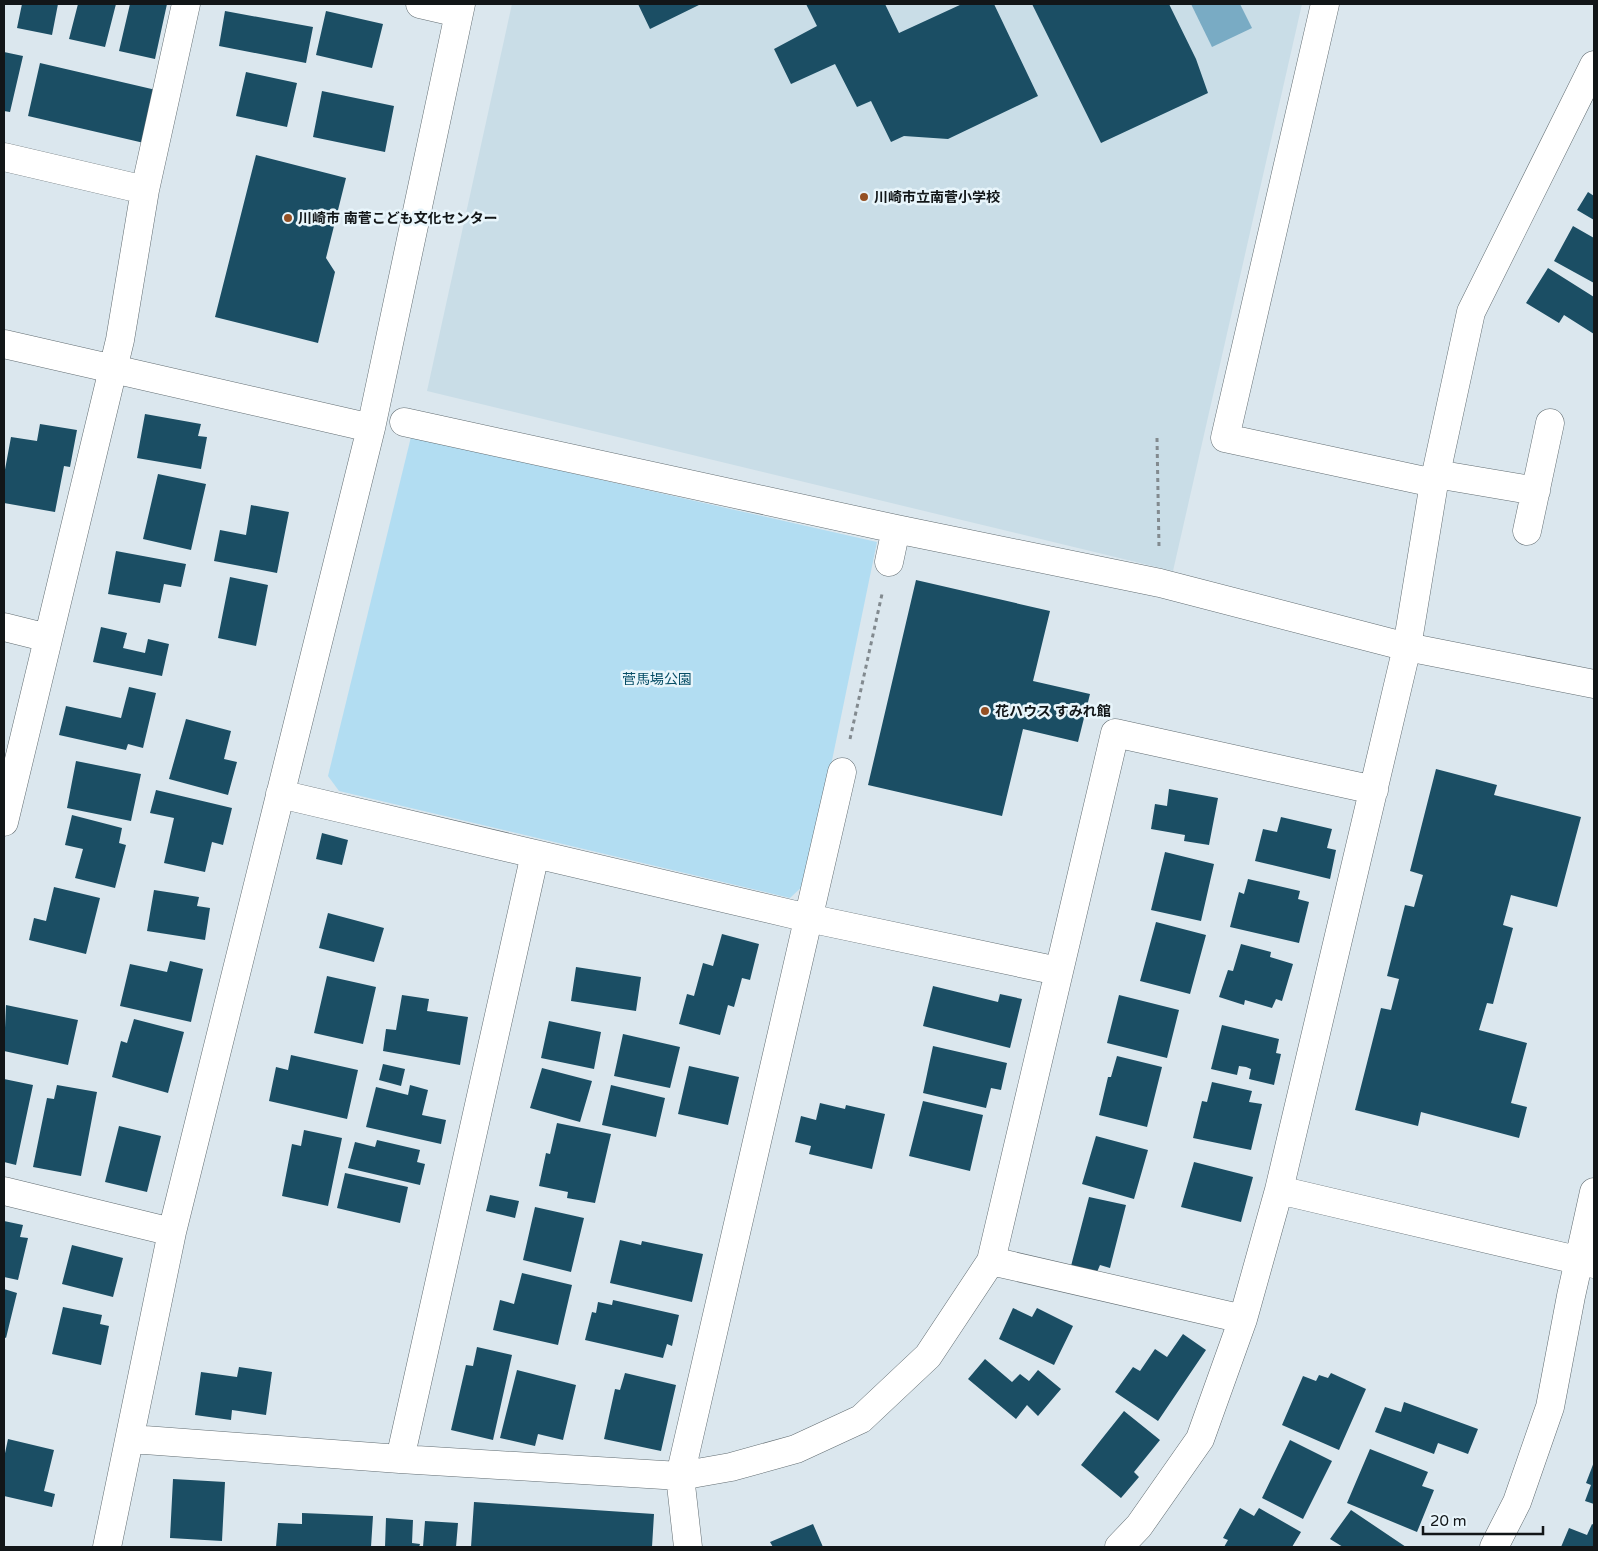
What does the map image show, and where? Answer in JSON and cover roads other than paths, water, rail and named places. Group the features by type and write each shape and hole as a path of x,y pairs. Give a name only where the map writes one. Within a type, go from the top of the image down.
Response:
{"street":[{"path":"4,822 114,368 145,190 186,4"},
{"path":"107,1547 131,1439 172,1232 371,428 460,8 420,4"},
{"path":"1325,4 1225,438 1435,478 1536,490"},
{"path":"1119,1547 1139,1526 1200,1439 1243,1319 1279,1190 1407,647 1435,478 1471,312 1594,65"},
{"path":"4,158 145,190"},
{"path":"4,344 371,428"},
{"path":"404,422 896,529 1160,583 1407,647 1594,684"},
{"path":"1527,531 1550,423"},
{"path":"889,562 896,529"},
{"path":"4,628 48,638"},
{"path":"131,1439 400,1459 680,1476 731,1467 796,1450 861,1419 928,1356 991,1261 1115,733 1374,790"},
{"path":"688,1547 680,1476 842,772"},
{"path":"280,794 808,918 1058,971"},
{"path":"400,1459 535,854"},
{"path":"1279,1190 1586,1262"},
{"path":"4,1191 172,1232"},
{"path":"1494,1547 1517,1502 1550,1407 1586,1262 1594,1192"},
{"path":"991,1261 1243,1319"}],"place":[{"name":"川崎市立南菅小学校","path":"864,197"},
{"name":"川崎市 南菅こども文化センター","path":"288,218"},
{"name":"花ハウス すみれ館","path":"985,711"}],"park label":[{"name":"菅馬場公園","path":"657,679"}]}
